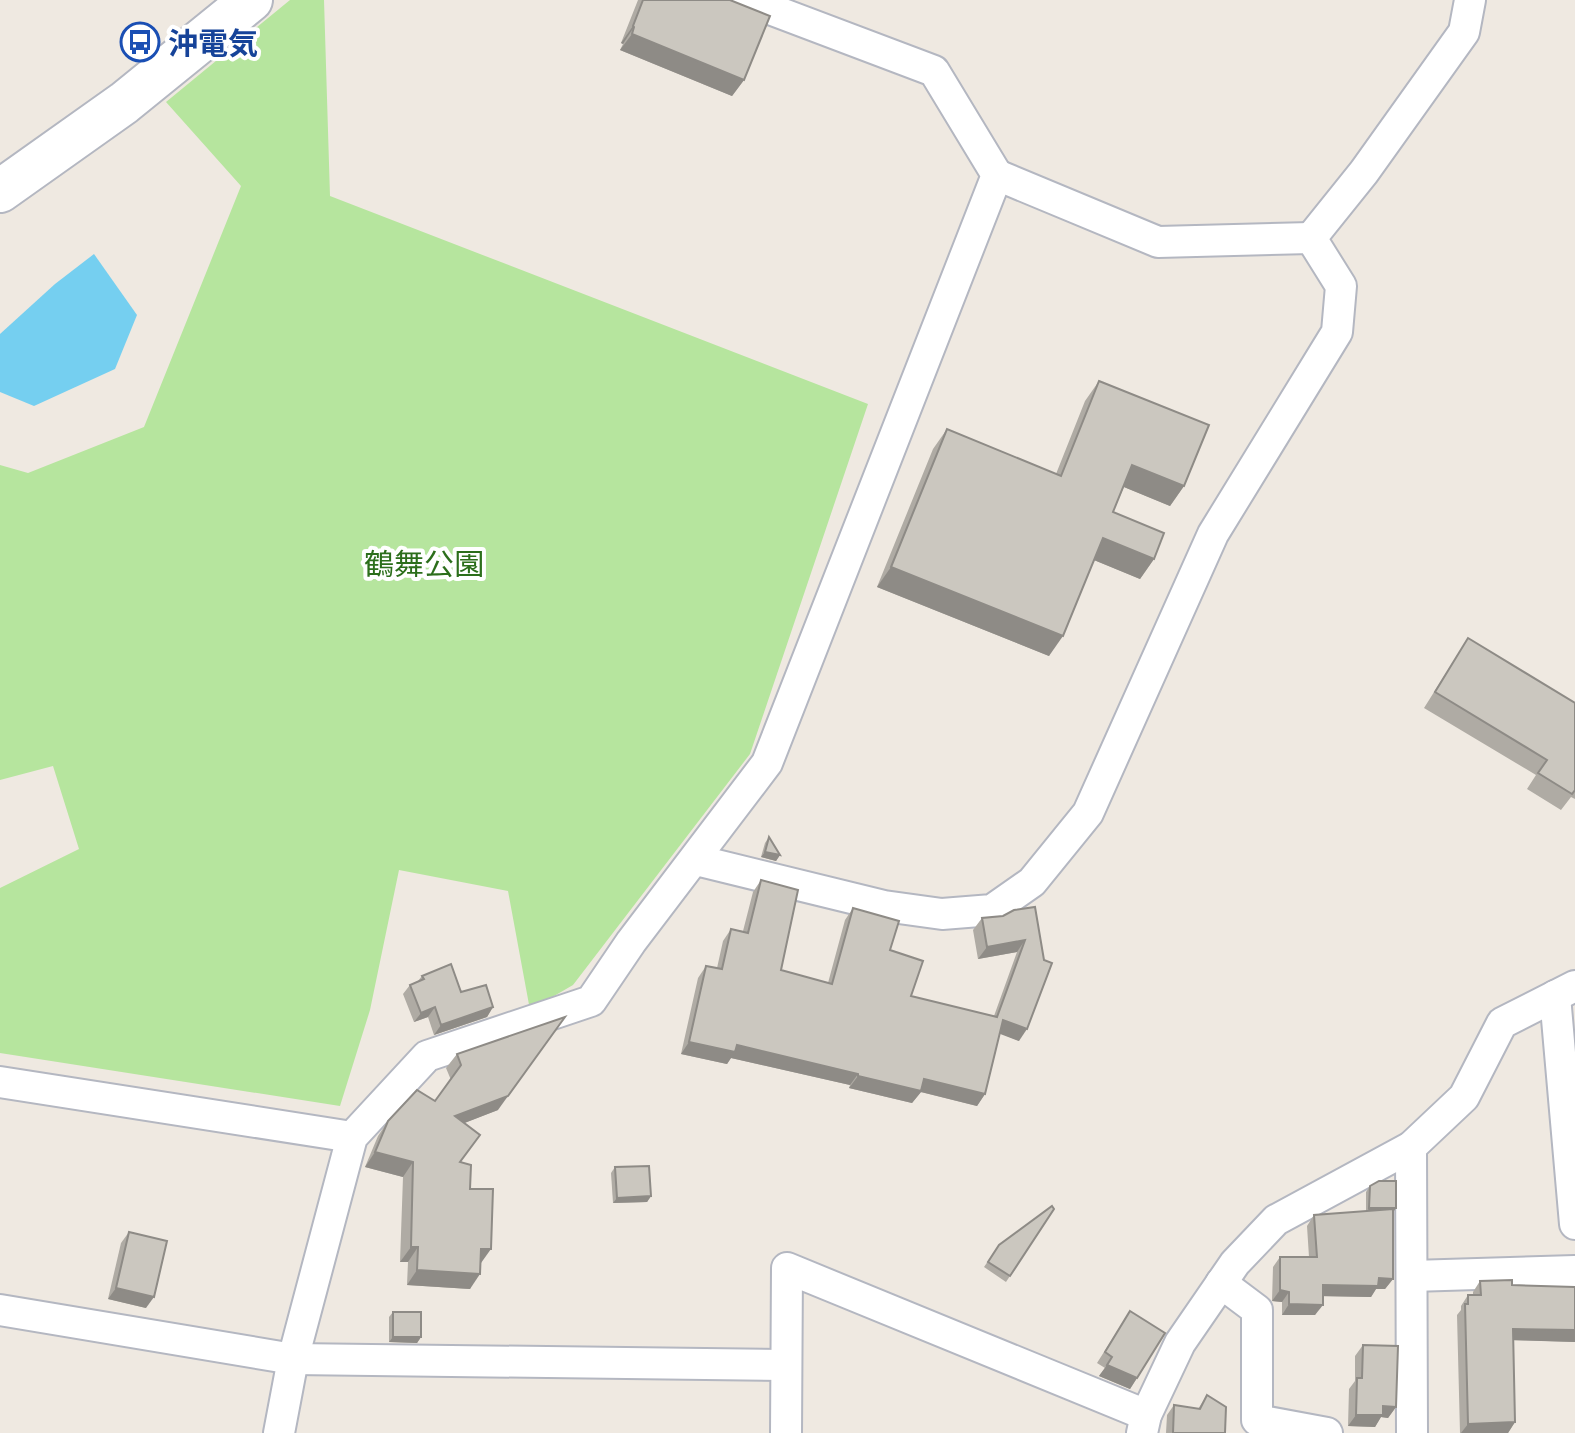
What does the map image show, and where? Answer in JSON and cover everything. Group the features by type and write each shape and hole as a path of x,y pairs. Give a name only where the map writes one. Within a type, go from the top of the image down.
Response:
{"street":[{"path":"0,191 124,103 251,0"},
{"path":"746,0 934,71 997,175 1158,242 1311,238 1364,172 1464,32 1470,0"},
{"path":"279,1433 293,1359 352,1137 427,1056 591,1001 631,942 767,763 997,175"},
{"path":"696,860 884,906 942,914 992,910 1032,882 1088,813 1213,534 1337,332 1341,286 1311,238"},
{"path":"786,1433 787,1268 1144,1424 1180,1343 1235,1263 1276,1220 1411,1147 1464,1097 1502,1023 1565,991 1575,1224"},
{"path":"0,1082 352,1137"},
{"path":"1411,1147 1412,1433"},
{"path":"1412,1276 1575,1271"},
{"path":"1221,1283 1257,1310 1257,1420 1327,1433"},
{"path":"0,1310 293,1359 786,1365"}],"green space":[{"name":"鶴舞公園","path":"290,0 324,0 330,196 868,404 750,754 573,985 530,1010 508,891 399,870 370,1010 340,1106 0,1053 0,888 79,849 53,766 0,780 0,465 28,473 144,427 241,186 166,102"}],"water":[{"path":"94,254 137,315 115,369 34,406 0,392 0,334 55,284"}],"building":[{"path":"643,0 730,0 770,16 744,80 632,34"},
{"path":"1099,381 1209,425 1184,486 1132,465 1113,512 1164,533 1154,559 1103,538 1063,636 891,567 947,429 1061,476"},
{"path":"1468,638 1575,703 1575,790 1572,794 1538,773 1547,760 1435,692"},
{"path":"769,837 780,855 765,852"},
{"path":"761,880 798,890 781,970 832,984 853,908 899,921 890,950 923,961 911,996 997,1017 1025,940 987,947 982,918 1035,907 1044,960 1052,963 1027,1029 1003,1020 985,1094 924,1079 921,1091 737,1045 735,1052 689,1042 706,966 722,969 731,929 748,933"},
{"path":"451,964 461,992 486,985 493,1007 441,1025 435,1007 421,1013 410,985 424,979 422,976"},
{"path":"565,1017 508,1096 455,1116 480,1135 460,1162 471,1165 470,1189 493,1189 491,1249 481,1249 480,1274 417,1270 418,1247 411,1247 413,1162 375,1152 388,1121 417,1090 435,1101 461,1065 457,1054"},
{"path":"649,1166 651,1196 617,1198 615,1167"},
{"path":"1379,1181 1396,1181 1396,1208 1369,1208 1370,1186"},
{"path":"1052,1206 1054,1209 1010,1276 988,1262 999,1245"},
{"path":"1393,1209 1393,1279 1379,1278 1378,1286 1323,1285 1323,1305 1289,1304 1289,1292 1280,1290 1280,1257 1317,1257 1314,1215"},
{"path":"129,1232 167,1241 154,1297 116,1288"},
{"path":"1512,1280 1512,1285 1575,1287 1575,1330 1513,1329 1515,1422 1468,1424 1465,1304 1468,1304 1468,1295 1481,1295 1480,1281"},
{"path":"1130,1311 1165,1333 1137,1378 1107,1365 1112,1357 1105,1352"},
{"path":"393,1312 421,1312 421,1337 393,1337"},
{"path":"1363,1345 1398,1346 1396,1407 1383,1406 1383,1415 1356,1415 1357,1378 1362,1378"},
{"path":"1207,1395 1226,1407 1225,1433 1173,1433 1174,1405 1200,1409"}],"place":[{"name":"沖電気","path":"140,42"}]}
